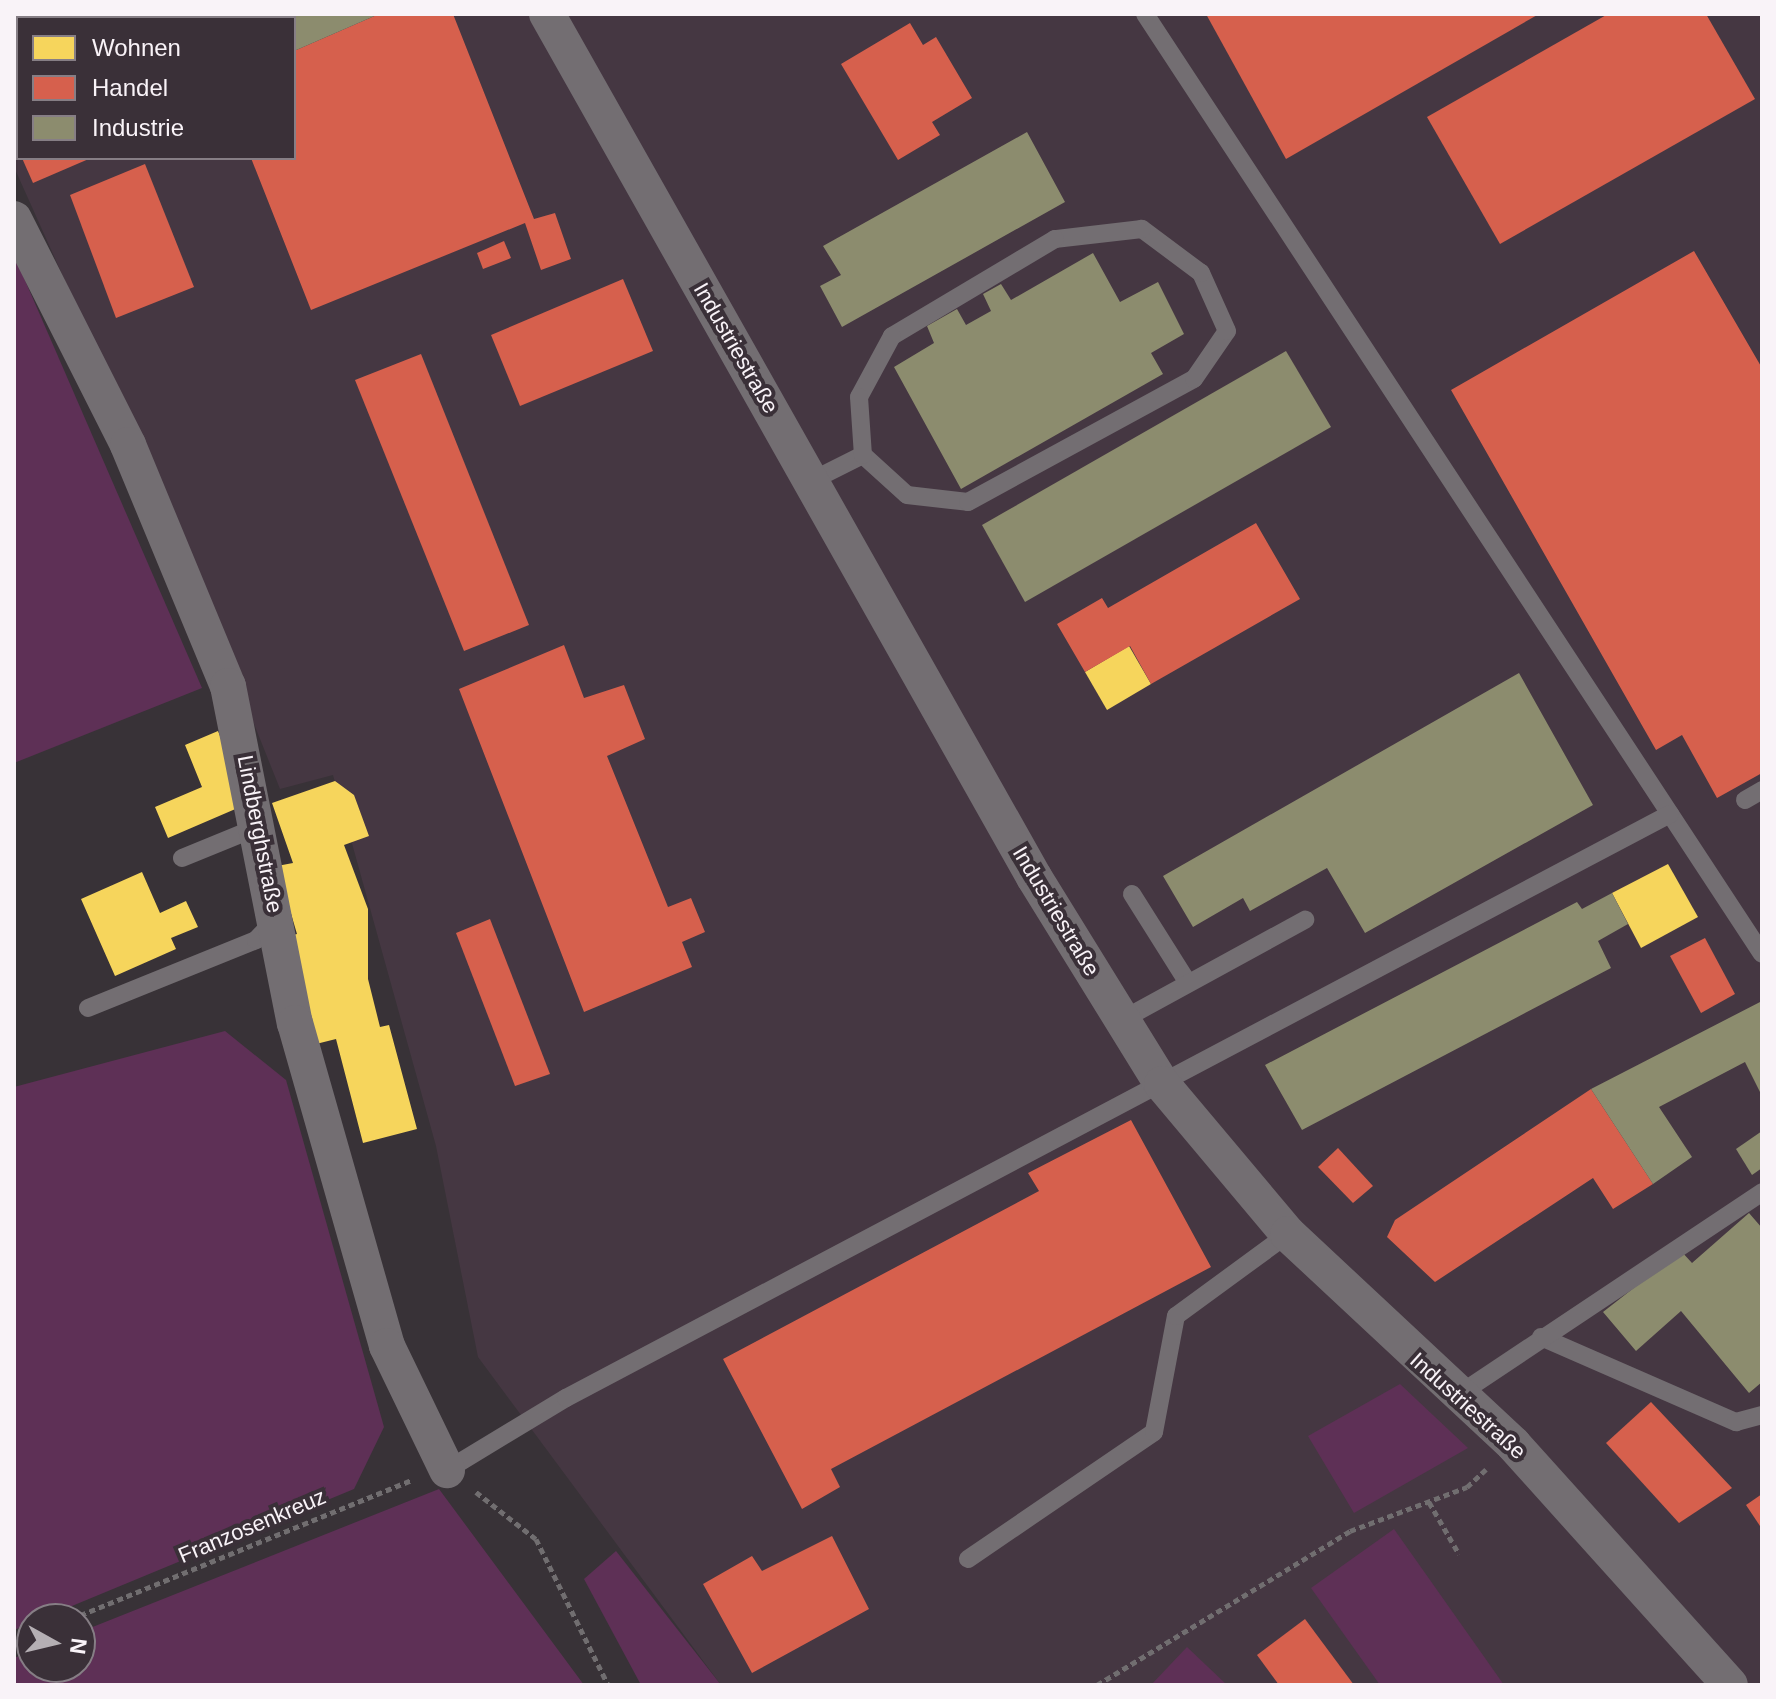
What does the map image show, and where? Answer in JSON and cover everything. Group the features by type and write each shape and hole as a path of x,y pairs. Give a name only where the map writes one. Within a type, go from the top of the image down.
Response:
{"street":[{"name":"Industriestraße","path":"547,14 811,481 1162,1084 1288,1234 1513,1444 1730,1685"},
{"name":"Lindberghstraße","path":"14,219 128,445 228,686 260,826 295,1023 387,1346 447,1470"}],"lane":[{"path":"1145,14 1762,954"},
{"path":"1142,229 1201,273 1227,331 1194,379 968,502 907,495 863,455 859,397 892,336 1055,239 1142,229"},
{"path":"811,481 863,455"},
{"path":"1745,800 1762,790"},
{"path":"447,1470 566,1398 1670,814"},
{"path":"182,858 260,826"},
{"path":"1132,894 1188,983"},
{"path":"88,1008 256,940 276,919"},
{"path":"1122,1020 1305,920"},
{"path":"1458,1395 1762,1192"},
{"path":"968,1559 1154,1432 1176,1316 1288,1234"},
{"path":"1541,1337 1736,1422 1762,1415"}],"path":[{"path":"1097,1685 1350,1531 1467,1487 1513,1444"},
{"name":"Franzosenkreuz","path":"96,1609 447,1470"},
{"path":"447,1470 536,1539 608,1685"},
{"path":"1429,1502 1459,1554"}],"shaded area":[{"path":"14,14 1762,14 1762,1685 721,1685 478,1357 436,1146 333,775 280,789 175,526 14,167"},
{"path":"14,255 202,688 14,763"},
{"path":"225,1031 286,1080 384,1427 354,1489 79,1603 16,1603 14,1630 14,1087"},
{"path":"1400,1384 1468,1448 1354,1513 1308,1436"},
{"path":"439,1489 584,1685 14,1685 16,1657 16,1683 96,1683 96,1626"},
{"path":"1394,1529 1504,1685 1380,1685 1311,1588"},
{"path":"616,1551 721,1685 641,1685 584,1579"},
{"path":"1187,1647 1227,1685 1151,1685"}],"building: Wohnen":[{"path":"1129,646 1151,684 1107,710 1085,672"},
{"path":"218,731 247,804 168,838 155,807 202,787 185,745"},
{"path":"335,781 354,795 369,836 344,845 368,909 368,979 380,1027 389,1025 417,1129 363,1143 336,1039 316,1044 285,937 297,934 277,866 293,863 272,803"},
{"path":"1668,864 1698,917 1641,948 1612,893"},
{"path":"142,872 160,913 186,901 198,927 171,938 176,949 115,976 81,899"}],"building: Handel":[{"path":"14,14 153,14 16,16 14,91"},
{"path":"379,14 453,14 534,219 555,213 571,259 541,270 525,223 311,310 252,160 296,160 296,50"},
{"path":"1206,14 1539,14 1286,159"},
{"path":"1608,14 1706,14 1755,99 1500,244 1427,117"},
{"path":"910,23 923,45 936,37 972,98 932,122 940,135 898,160 841,64"},
{"path":"23,160 86,160 33,183"},
{"path":"145,164 194,287 116,318 70,195"},
{"path":"504,241 511,258 483,269 477,253"},
{"path":"1694,251 1762,368 1762,773 1717,798 1682,735 1656,750 1451,390"},
{"path":"623,279 653,351 520,406 491,335"},
{"path":"421,354 529,625 464,651 355,380"},
{"path":"1256,523 1300,599 1151,684 1130,646 1085,672 1057,624 1102,598 1108,608"},
{"path":"564,645 584,698 624,685 645,739 607,756 668,907 691,898 705,932 682,942 692,967 584,1012 459,689"},
{"path":"490,919 550,1074 515,1086 456,933"},
{"path":"1705,938 1735,994 1701,1013 1670,956"},
{"path":"1591,1089 1653,1184 1613,1209 1593,1178 1435,1282 1387,1237 1395,1220"},
{"path":"1131,1120 1211,1267 831,1469 840,1487 802,1509 723,1359 1039,1191 1028,1173"},
{"path":"1338,1148 1373,1186 1353,1203 1318,1167"},
{"path":"1651,1402 1732,1488 1679,1523 1606,1443"},
{"path":"1762,1494 1762,1529 1746,1505"},
{"path":"832,1536 869,1609 752,1673 703,1584 752,1556 762,1571"},
{"path":"1305,1619 1354,1685 1279,1685 1257,1655"}],"building: Industrie":[{"path":"273,14 379,14 296,50 296,16"},
{"path":"1027,132 1065,202 842,327 820,286 841,275 823,246"},
{"path":"1093,253 1120,302 1158,282 1184,334 1151,353 1163,374 961,489 894,367 934,343 927,326 957,309 966,325 991,311 983,294 1001,284 1011,300"},
{"path":"1286,351 1331,427 1025,602 982,525"},
{"path":"1519,673 1593,805 1365,933 1327,868 1250,911 1243,898 1193,927 1163,876"},
{"path":"1612,893 1628,924 1598,941 1611,968 1302,1130 1265,1065 1577,902 1582,909"},
{"path":"1762,1001 1762,1096 1745,1062 1659,1107 1692,1157 1653,1184 1591,1089"},
{"path":"1762,1131 1762,1168 1752,1175 1736,1149"},
{"path":"1749,1213 1762,1228 1762,1382 1749,1393 1681,1311 1636,1351 1603,1312 1681,1251 1692,1263"}]}
